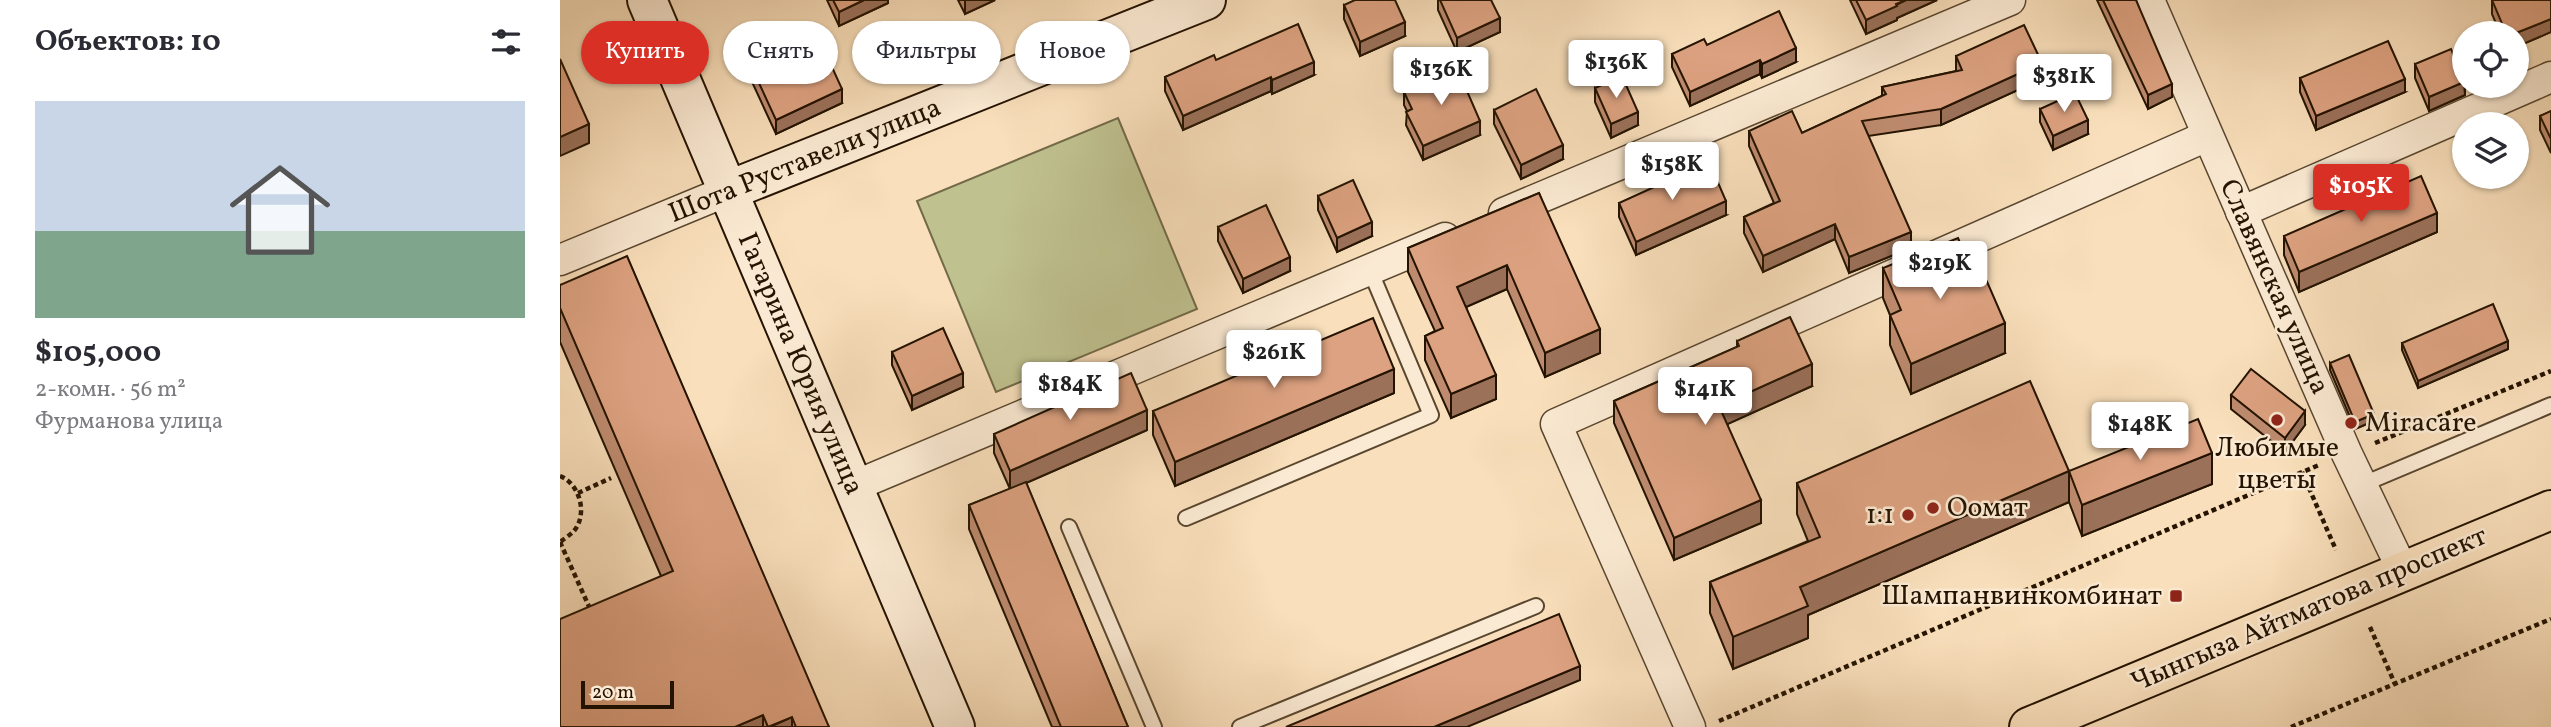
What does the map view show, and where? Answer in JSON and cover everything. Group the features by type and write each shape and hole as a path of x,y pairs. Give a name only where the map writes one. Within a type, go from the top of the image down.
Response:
{"main road":[{"name":"Гагарина Юрия улица","path":"647,0 955,727"},
{"name":"Шота Руставели улица","path":"727,191 1206,0"},
{"name":"Чынгыза Айтматова проспект","path":"2029,727 2551,510"}],"street":[{"path":"852,487 2010,0"},
{"name":"Славянская улица","path":"2150,0 2361,485 2403,571"},
{"path":"2241,212 2551,77"},
{"path":"1704,724 1556,424 2207,136"},
{"name":"Шота Руставели улица","path":"560,260 727,191"}],"lane":[{"path":"1186,518 1431,415 1370,270"},
{"path":"2361,485 2551,405"},
{"path":"1069,527 1154,727"},
{"path":"1240,727 1536,606"}],"path":[{"path":"2368,446 2551,371"},
{"path":"1704,724 2325,463"},
{"path":"2302,472 2336,550"},
{"path":"560,476 567,479 578,493 582,512 575,530 560,542 592,614"},
{"path":"578,493 611,478"},
{"path":"2291,727 2551,619"},
{"path":"2370,627 2395,684"}],"green space":[{"path":"1118,118 1197,309 996,392 917,201"}],"building":[{"path":"833,0 864,0 839,12"},
{"path":"1355,0 1395,0 1405,22 1360,42 1344,5"},
{"path":"1440,0 1491,0 1500,18 1457,38"},
{"path":"1856,0 1906,0 1866,20"},
{"path":"2103,0 2136,0 2172,84 2148,95"},
{"path":"2492,0 2551,0 2551,19 2529,28 2529,21 2501,21"},
{"path":"1779,11 1796,48 1762,64 1760,60 1690,92 1672,54 1704,39 1707,45"},
{"path":"1298,24 1314,62 1272,80 1271,77 1183,116 1165,77 1214,55 1216,60"},
{"path":"2024,25 2042,63 1941,109 1862,121 1911,232 1849,257 1835,224 1763,256 1744,217 1780,201 1749,131 1792,111 1802,133 1886,94 1882,87 1962,70 1956,56"},
{"path":"2388,41 2405,79 2316,116 2300,78"},
{"path":"2451,49 2452,87 2429,97 2415,64"},
{"path":"560,59 589,124 560,137"},
{"path":"1457,68 1480,121 1423,146 1406,112 1412,109 1404,92"},
{"path":"1622,76 1638,112 1611,124 1595,88"},
{"path":"838,80 842,89 776,120 759,84 838,84"},
{"path":"1536,89 1563,145 1521,165 1494,110"},
{"path":"2075,93 2088,120 2053,136 2040,109"},
{"path":"2551,111 2551,139 2540,116"},
{"path":"1709,162 1726,201 1636,242 1619,203"},
{"path":"2421,176 2437,213 2299,272 2284,236"},
{"path":"1353,180 1372,222 1337,238 1318,196"},
{"path":"1539,193 1600,329 1545,353 1507,265 1457,287 1496,375 1451,394 1425,336 1443,328 1408,248"},
{"path":"1266,205 1290,257 1243,279 1218,227"},
{"path":"1958,238 1973,274 1982,270 2005,323 1911,364 1890,315 1901,310 1883,268"},
{"path":"627,256 829,727 796,727 792,717 768,727 763,715 735,727 560,727 560,619 673,571 560,308 560,285"},
{"path":"2493,304 2508,341 2418,381 2402,343"},
{"path":"1790,317 1812,364 1719,406 1761,500 1674,538 1614,401 1739,346 1737,341"},
{"path":"1373,318 1394,369 1175,462 1153,411"},
{"path":"943,328 963,373 912,396 892,352"},
{"path":"2349,355 2374,414 2355,422 2330,363"},
{"path":"2251,369 2305,411 2285,438 2231,395"},
{"path":"1131,373 1147,410 1010,471 994,434"},
{"path":"2030,381 2069,471 1800,587 1808,606 1733,637 1710,582 1820,537 1797,483"},
{"path":"2198,419 2212,453 2082,505 2069,471"},
{"path":"1026,482 1128,727 1061,727 969,505"},
{"path":"1559,614 1580,666 1434,727 1286,727"}],"place":[{"name":"Любимые цветы","path":"2277,420"},
{"name":"Miracare","path":"2351,423"},
{"name":"Оомат","path":"1933,508"},
{"name":"1:1","path":"1908,515"},
{"name":"Шампанвинкомбинат","path":"2176,596"}]}
